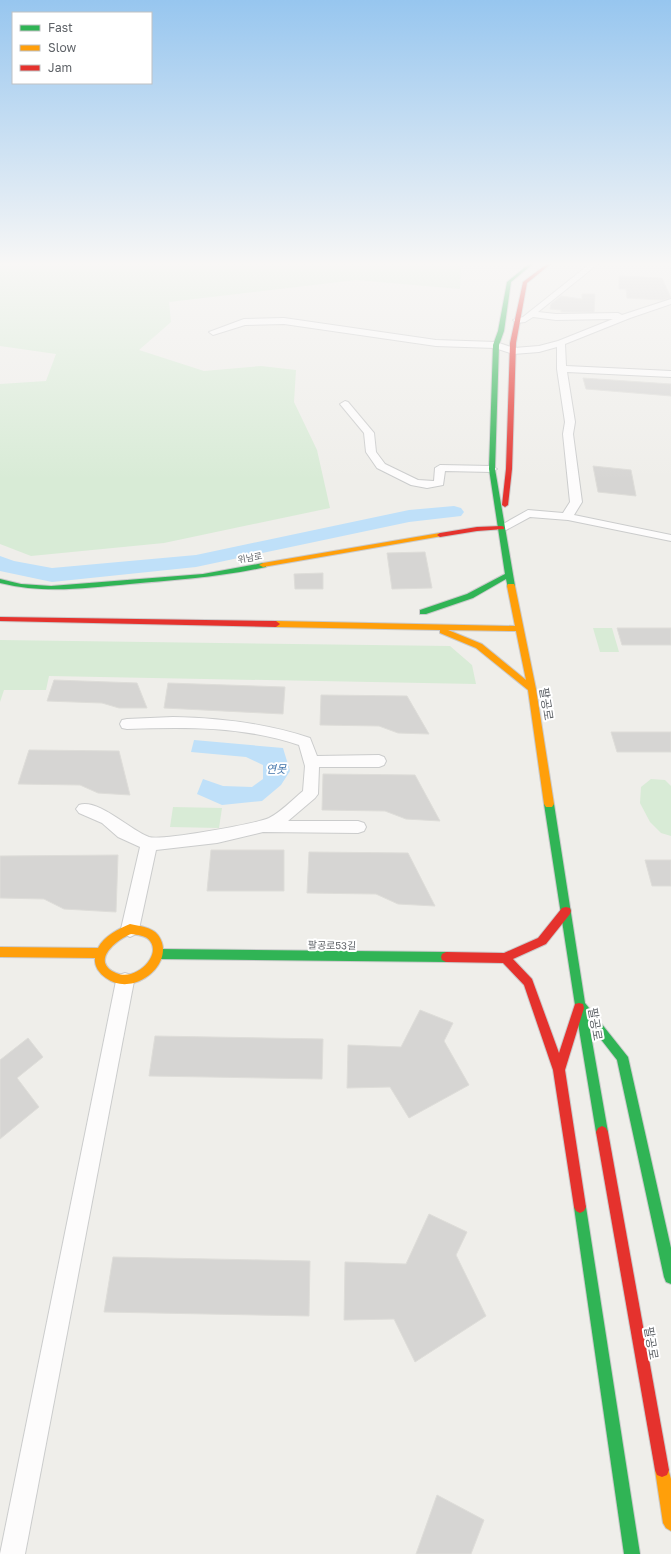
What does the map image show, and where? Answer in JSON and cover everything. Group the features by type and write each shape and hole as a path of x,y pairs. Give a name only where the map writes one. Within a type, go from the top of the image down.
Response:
{"main road":[{"name":"팔공로","path":"499,336 496,345 492,469 509,575 512,613 519,629 532,689 580,1005 671,1523"},
{"name":"팔공로","path":"502,528 509,469 513,352 515,336"},
{"name":"위남로","path":"0,582 21,586 51,588 203,576 432,536 477,529 502,528"},
{"path":"452,612 419,612 470,596 509,575"},
{"path":"0,619 431,626 519,629"},
{"path":"431,626 479,646 532,689"},
{"path":"566,911 542,941 505,958 528,982 559,1070 632,1554"},
{"path":"130,929 144,931 151,934 156,940 159,954 156,962 144,976 125,981 108,976 102,966 100,953 108,940 115,935 130,929"},
{"path":"0,952 100,953"},
{"name":"팔공로53길","path":"159,954 505,958"},
{"path":"559,1070 580,1005"},
{"path":"580,1005 622,1057 671,1277"}],"street":[{"path":"382,336 436,343 496,345 513,352 539,349 561,343 579,336"},
{"path":"561,343 562,369 570,422 568,434 576,502 569,511 568,517"},
{"path":"562,369 671,374"},
{"path":"345,404 369,433 371,452 381,466 415,483 427,485 438,483 440,468 492,469"},
{"path":"502,528 528,513 568,517 671,538"},
{"path":"84,809 108,819 124,832 149,844 217,837 274,823 310,794 311,762 306,742 281,733 240,725 188,722 127,724"},
{"path":"311,762 379,761"},
{"path":"260,826 358,827"},
{"path":"130,929 149,844"},
{"path":"12,1554 125,981"}],"green space":[{"path":"0,336 156,336 139,350 204,371 261,366 296,370 294,402 317,450 330,508 164,543 31,556 0,544 0,384 46,381 56,354 0,346"},
{"path":"593,628 612,628 619,652 600,652"},
{"path":"0,640 450,646 472,665 476,684 49,676 46,690 4,690 0,702"},
{"path":"651,779 665,780 671,786 671,836 661,833 650,822 640,803 641,787"},
{"path":"173,807 222,808 219,828 170,827"}],"water":[{"name":"연못","path":"194,740 283,748 290,771 281,785 262,801 222,805 197,794 203,779 223,786 252,787 263,779 263,765 246,757 191,752"}],"building":[{"path":"583,378 671,384 671,396 586,389"},
{"path":"593,466 631,470 636,496 598,492"},
{"path":"425,552 432,588 392,589 387,553"},
{"path":"323,573 323,589 295,589 294,574"},
{"path":"617,628 671,628 671,645 622,645"},
{"path":"54,680 137,683 147,708 119,708 102,703 47,701"},
{"path":"168,683 285,687 283,714 164,708"},
{"path":"321,695 407,696 429,734 398,733 379,726 320,725"},
{"path":"611,732 671,732 671,752 617,752"},
{"path":"29,750 119,751 130,795 98,793 80,785 18,784"},
{"path":"323,774 415,775 440,821 406,819 385,811 322,810"},
{"path":"211,850 284,850 284,891 207,891"},
{"path":"309,852 408,853 435,906 398,904 376,894 307,893"},
{"path":"118,855 116,912 64,909 44,899 0,898 0,856"},
{"path":"645,860 671,860 671,886 652,886"},
{"path":"420,1010 453,1023 444,1041 469,1085 409,1118 390,1087 347,1088 348,1045 401,1047"},
{"path":"155,1036 323,1039 322,1079 149,1076"},
{"path":"28,1038 43,1057 17,1078 39,1107 0,1139 0,1060"},
{"path":"429,1214 467,1232 456,1255 486,1316 415,1362 394,1319 344,1320 345,1262 406,1264"},
{"path":"113,1257 310,1261 309,1316 104,1312"},
{"path":"437,1495 484,1520 471,1554 416,1554"}],"waterway":[{"path":"0,563 8,567 52,575 196,561 409,516 454,512"}],"traffic: fast":[{"path":"499,336 496,345 492,469 511,586"},
{"path":"0,581 21,586 51,588 203,576 263,565"},
{"path":"423,612 470,596 509,575"},
{"path":"549,804 580,1005 602,1132"},
{"path":"159,954 446,957"},
{"path":"581,1006 622,1057 671,1277"},
{"path":"580,1207 632,1554"}],"traffic: slow":[{"path":"263,565 440,535"},
{"path":"511,586 532,689 549,804"},
{"path":"276,624 519,629"},
{"path":"443,631 479,646 532,689"},
{"path":"130,929 145,932 154,938 158,946 157,956 152,966 144,974 134,979 123,980 111,976 103,969 100,962 100,956 103,949 109,942 130,929"},
{"path":"0,952 100,953"},
{"path":"662,1470 671,1523"}],"traffic: jam":[{"path":"505,505 509,469 514,336"},
{"path":"440,535 477,529 502,528"},
{"path":"0,619 276,624"},
{"path":"446,957 505,958 542,941 566,911"},
{"path":"505,958 528,982 559,1070 580,1207"},
{"path":"559,1070 579,1008"},
{"path":"602,1132 662,1470"}]}
